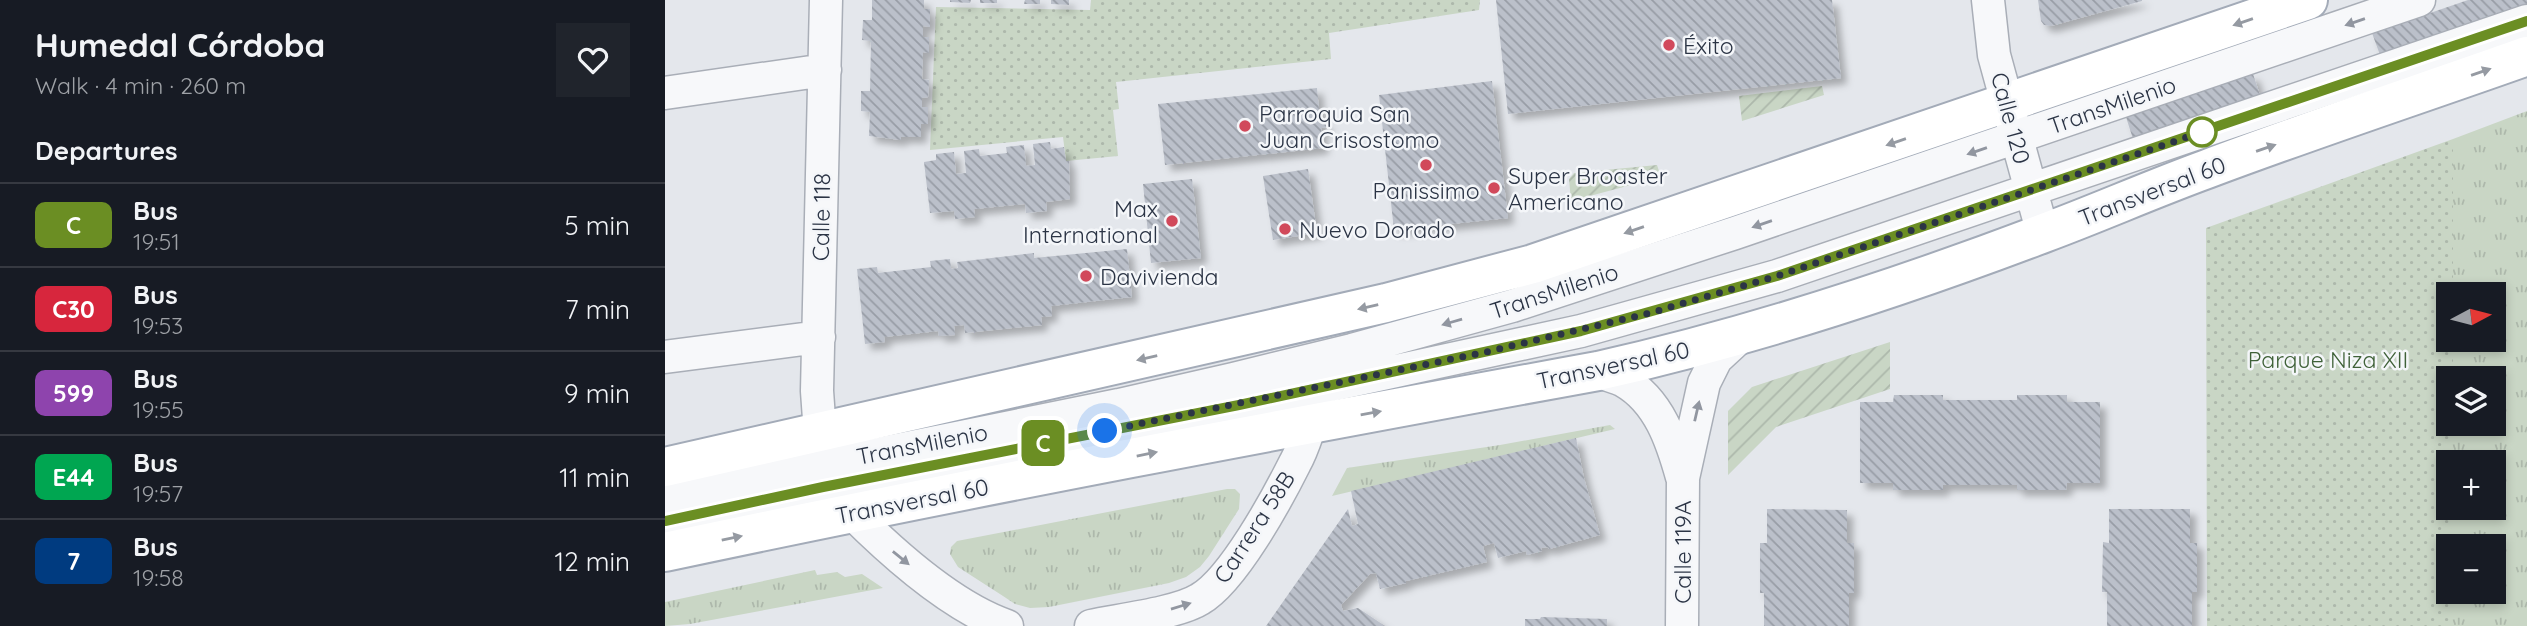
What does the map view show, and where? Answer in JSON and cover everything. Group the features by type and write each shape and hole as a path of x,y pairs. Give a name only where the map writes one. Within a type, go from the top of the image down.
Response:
{"main road":[{"path":"665,467 1387,303 1533,264 1734,197 2012,121 2308,0"},
{"name":"Transversal 60","path":"665,552 851,512 1663,357 1863,297 2037,212 2207,169 2527,56"},
{"path":"1663,357 1694,327 1703,323 2037,212"}],"street":[{"name":"Calle 118","path":"820,433 817,391 826,0"},
{"name":"Calle 120","path":"1988,0 1994,55 2037,212"},
{"name":"TransMilenio","path":"665,497 1119,405 1352,350 1511,306 1835,199 2012,121 2419,0"},
{"name":"TransMilenio","path":"665,521 836,484 1239,405 1581,331 1777,276 2037,212 2527,21"},
{"path":"665,93 825,70"},
{"path":"1734,197 1835,199"},
{"name":"Calle 119A","path":"1682,626 1683,478 1703,383 1716,359 1742,335"},
{"path":"665,357 819,337"},
{"name":"Calle 119A","path":"1598,371 1625,382 1644,398 1662,421 1672,440 1683,478"},
{"name":"Carrera 58B","path":"1091,626 1177,608 1198,600 1214,589 1227,576 1290,474 1311,423"},
{"path":"851,512 882,543 916,571 965,605 994,622 1007,626"}],"green space":[{"path":"1091,0 1480,0 1479,10 1329,33 1331,59 1116,82 1119,109 1113,110 1118,156 1066,161 1063,137 930,150 936,7 1090,10"},
{"path":"1822,86 1824,95 1742,121 1739,96"},
{"path":"2527,111 2527,626 2452,626 2452,604 2506,604 2506,534 2452,534 2452,520 2506,520 2506,450 2452,450 2452,436 2506,436 2506,366 2453,366 2453,352 2506,352 2506,282 2453,282 2453,139"},
{"name":"Parque Niza XII","path":"2453,139 2453,282 2436,282 2436,352 2453,352 2453,366 2436,366 2436,436 2452,436 2452,450 2436,450 2436,520 2452,520 2452,534 2436,534 2436,604 2452,604 2452,626 2207,626 2206,228"},
{"path":"1657,165 1661,177 1571,201 1569,179 1574,173"},
{"path":"1890,342 1890,389 1776,427 1728,475 1728,411 1752,387"},
{"path":"1610,425 1615,429 1332,496 1347,468"},
{"path":"1235,489 1240,494 1239,509 1200,567 1186,577 1169,583 1049,607 1030,608 1015,604 958,567 950,554 951,547 957,541"},
{"path":"815,570 817,575 837,572 845,577 862,574 883,588 690,624 665,626 665,602"}],"building":[{"path":"872,0 924,0 924,9 930,9 930,27 923,26 923,37 929,37 929,53 923,52 922,79 929,80 928,97 922,98 922,107 928,107 928,124 921,124 921,137 901,137 901,140 869,136 870,112 861,111 861,91 870,91 871,41 862,40 863,20 872,20"},
{"path":"950,0 971,0 970,3"},
{"path":"980,0 997,0 997,3 980,3"},
{"path":"1025,0 1040,0 1040,4 1024,4"},
{"path":"1051,0 1069,0 1069,5 1051,4"},
{"name":"Éxito","path":"1496,0 1832,0 1841,78 1508,114"},
{"path":"2038,0 2142,1 2051,26 2044,25 2041,21"},
{"path":"2468,0 2527,0 2527,4 2380,55 2372,33"},
{"path":"2253,74 2260,95 2133,139 2126,117"},
{"path":"1492,81 1508,218 1394,230 1379,95"},
{"name":"Parroquia San Juan Crisostomo","path":"1317,88 1319,110 1328,109 1318,119 1330,127 1321,128 1323,148 1165,165 1158,104"},
{"path":"1050,142 1051,149 1064,147 1066,161 1069,161 1070,199 1046,202 1047,211 1026,213 1025,204 974,209 975,217 955,219 954,211 930,213 924,162 936,160 936,154 954,152 956,174 966,173 964,151 979,149 980,156 1007,153 1006,147 1024,145 1026,166 1035,165 1033,144"},
{"path":"1308,169 1317,233 1273,240 1263,176"},
{"name":"Max International","path":"1192,179 1201,258 1151,263 1143,184"},
{"path":"1127,249 1132,297 1051,306 1052,316 1041,317 1042,325 965,333 964,325 954,326 955,335 939,336 938,331 884,337 885,342 865,344 857,269 877,267 878,273 931,267 930,261 950,259 951,269 958,268 957,262 1034,253 1034,258"},
{"path":"1894,395 1943,395 1943,400 2017,400 2017,395 2067,395 2067,402 2100,402 2100,483 2067,483 2066,490 2017,490 2017,485 1943,485 1943,490 1893,490 1893,483 1860,483 1860,402 1893,402"},
{"path":"1576,438 1600,535 1549,549 1541,548 1542,551 1527,555 1526,551 1498,558 1494,543 1483,546 1487,562 1380,589 1376,573 1370,574 1341,605 1343,611 1358,608 1385,626 1266,626 1348,509 1352,526 1358,524 1351,491"},
{"path":"1767,509 1847,510 1847,543 1854,543 1854,593 1849,593 1849,626 1764,626 1764,593 1760,593 1760,543 1767,543"},
{"path":"2109,509 2190,509 2190,543 2197,543 2197,592 2192,592 2192,626 2107,626 2107,592 2102,592 2103,542 2109,543"},
{"path":"1525,619 1607,619 1607,626 1525,626"}],"bus line":[{"name":"C","path":"665,521 1239,405 1581,331 1650,313 1777,276 2527,21"}],"place":[{"name":"Éxito","path":"1669,45"},
{"name":"Parroquia San Juan Crisostomo","path":"1245,126"},
{"name":"Panissimo","path":"1426,165"},
{"name":"Super Broaster Americano","path":"1494,188"},
{"name":"Max International","path":"1172,221"},
{"name":"Nuevo Dorado","path":"1285,229"},
{"name":"Davivienda","path":"1086,276"}],"route":[{"path":"1105,431 1486,352 1650,313 1777,276 2214,128 2202,132"}]}
